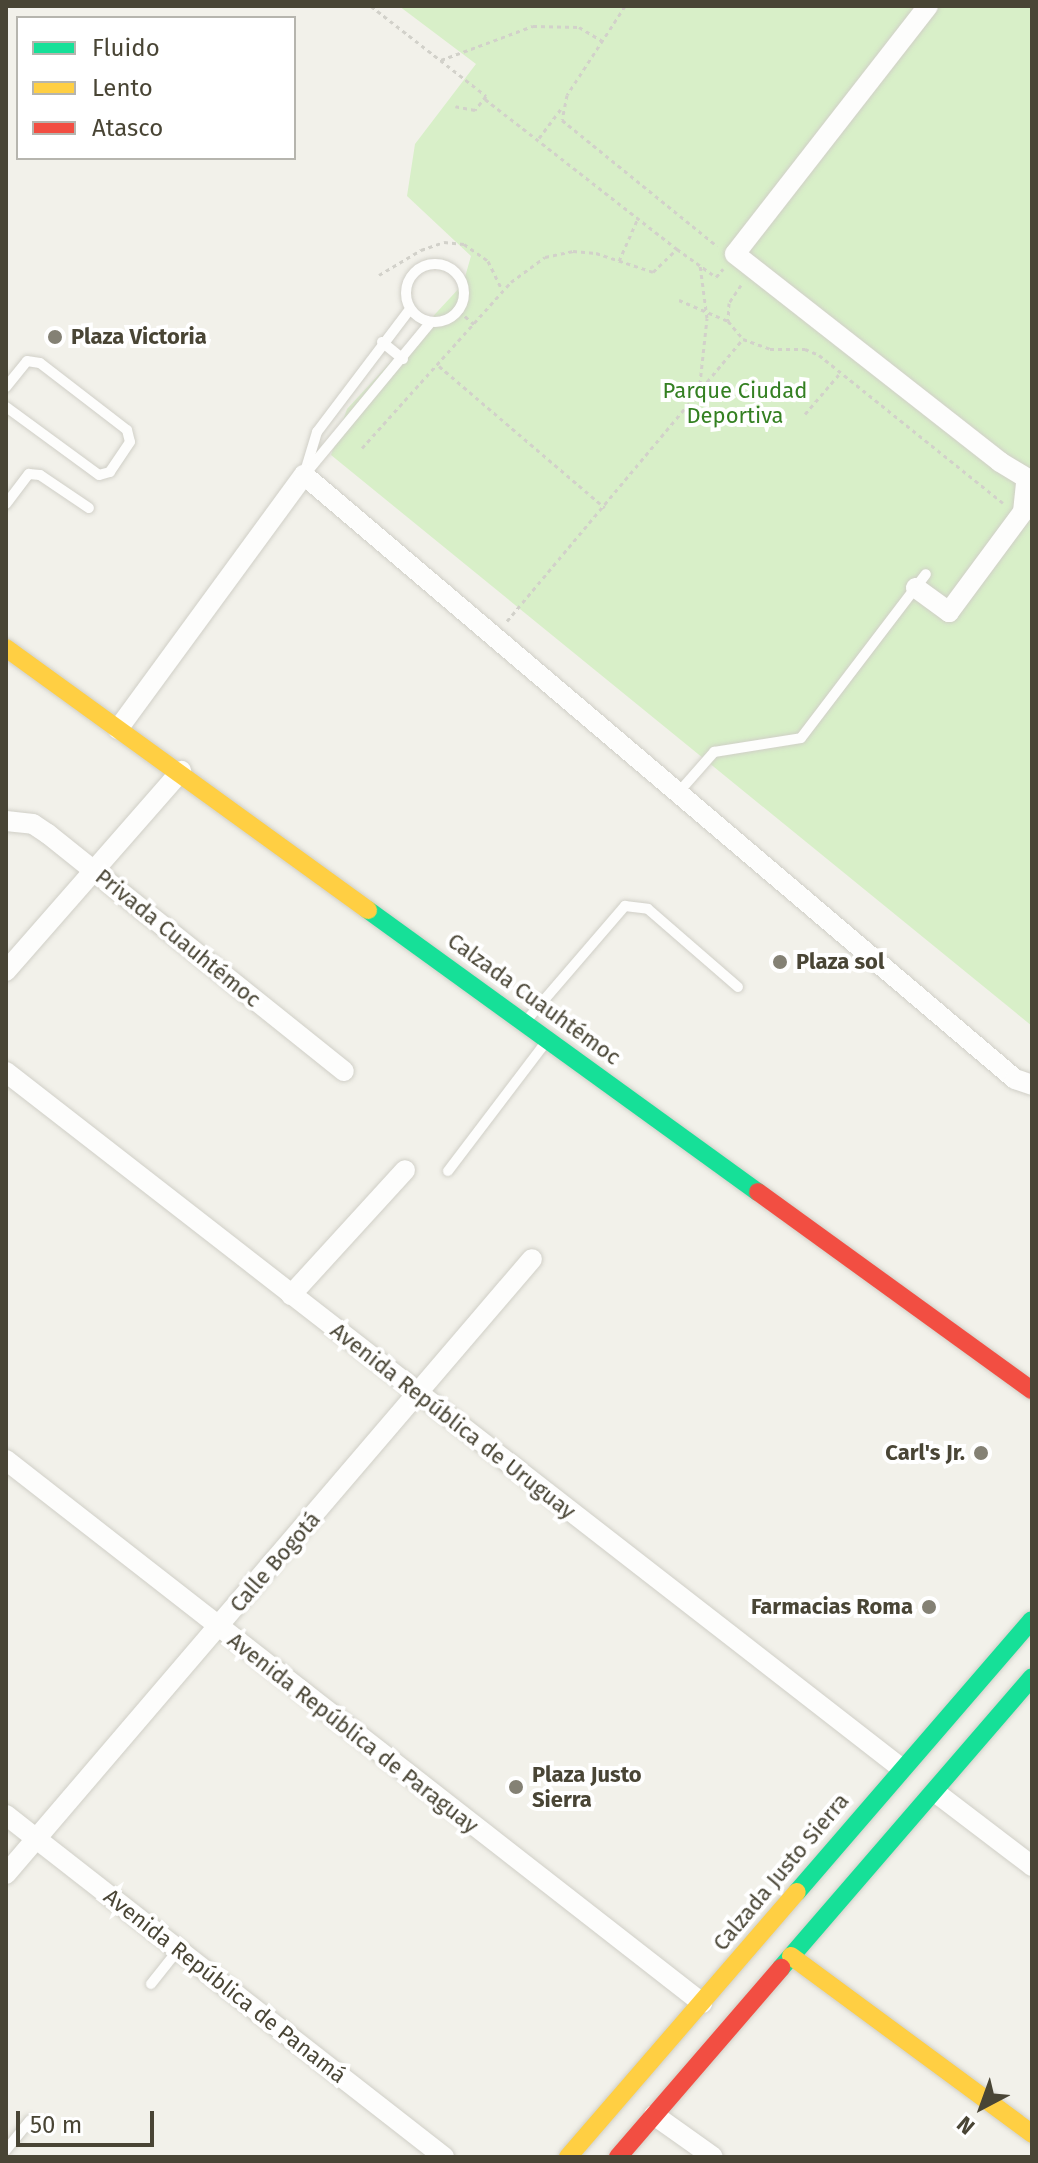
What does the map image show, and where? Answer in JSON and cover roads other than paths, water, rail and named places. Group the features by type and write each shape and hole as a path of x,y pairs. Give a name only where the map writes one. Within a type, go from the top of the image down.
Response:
{"main road":[{"name":"Calzada Cuauhtémoc","path":"6,648 181,771 1032,1390"},
{"name":"Calzada Justo Sierra","path":"568,2157 1032,1620"},
{"path":"618,2157 1032,1677"},
{"path":"859,1878 856,1859 908,1797 910,1787 901,1768"},
{"path":"791,1956 1032,2134"}],"street":[{"path":"921,581 949,612 1023,512 1029,481 735,254 928,6"},
{"path":"118,729 304,475 1015,1079 1032,1085"},
{"path":"6,971 181,771"},
{"name":"Privada Cuauhtémoc","path":"6,821 33,824 344,1071"},
{"name":"Avenida República de Uruguay","path":"6,1072 901,1768"},
{"path":"291,1295 405,1170"},
{"name":"Calle Bogotá","path":"6,1874 532,1259"},
{"name":"Avenida República de Paraguay","path":"6,1460 217,1629 702,2003"},
{"path":"935,1792 1032,1866"},
{"name":"Avenida República de Panamá","path":"6,1815 444,2157"},
{"path":"654,2115 713,2157"}],"lane":[{"path":"438,264 452,269 462,281 459,311 447,320 431,322 410,309 406,288 411,277 423,267 438,264"},
{"path":"304,475 317,432 382,342 410,309"},
{"path":"304,475 431,322"},
{"path":"382,342 403,359"},
{"path":"6,387 27,361 40,363 127,430 130,442 110,472 99,475 6,407"},
{"path":"6,504 29,474 40,475 89,508"},
{"path":"678,793 714,752 801,738 921,581"},
{"path":"525,1023 625,906 648,909 738,987"},
{"path":"448,1171 548,1039"},
{"path":"151,1984 178,1950"},
{"path":"6,2150 30,2120"}],"place":[{"name":"Plaza Victoria","path":"55,337"},
{"name":"Plaza sol","path":"780,962"},
{"name":"Carl's Jr.","path":"981,1453"},
{"name":"Farmacias Roma","path":"929,1607"},
{"name":"Plaza Justo Sierra","path":"516,1787"}],"park label":[{"name":"Parque Ciudad Deportiva","path":"735,402"}]}
